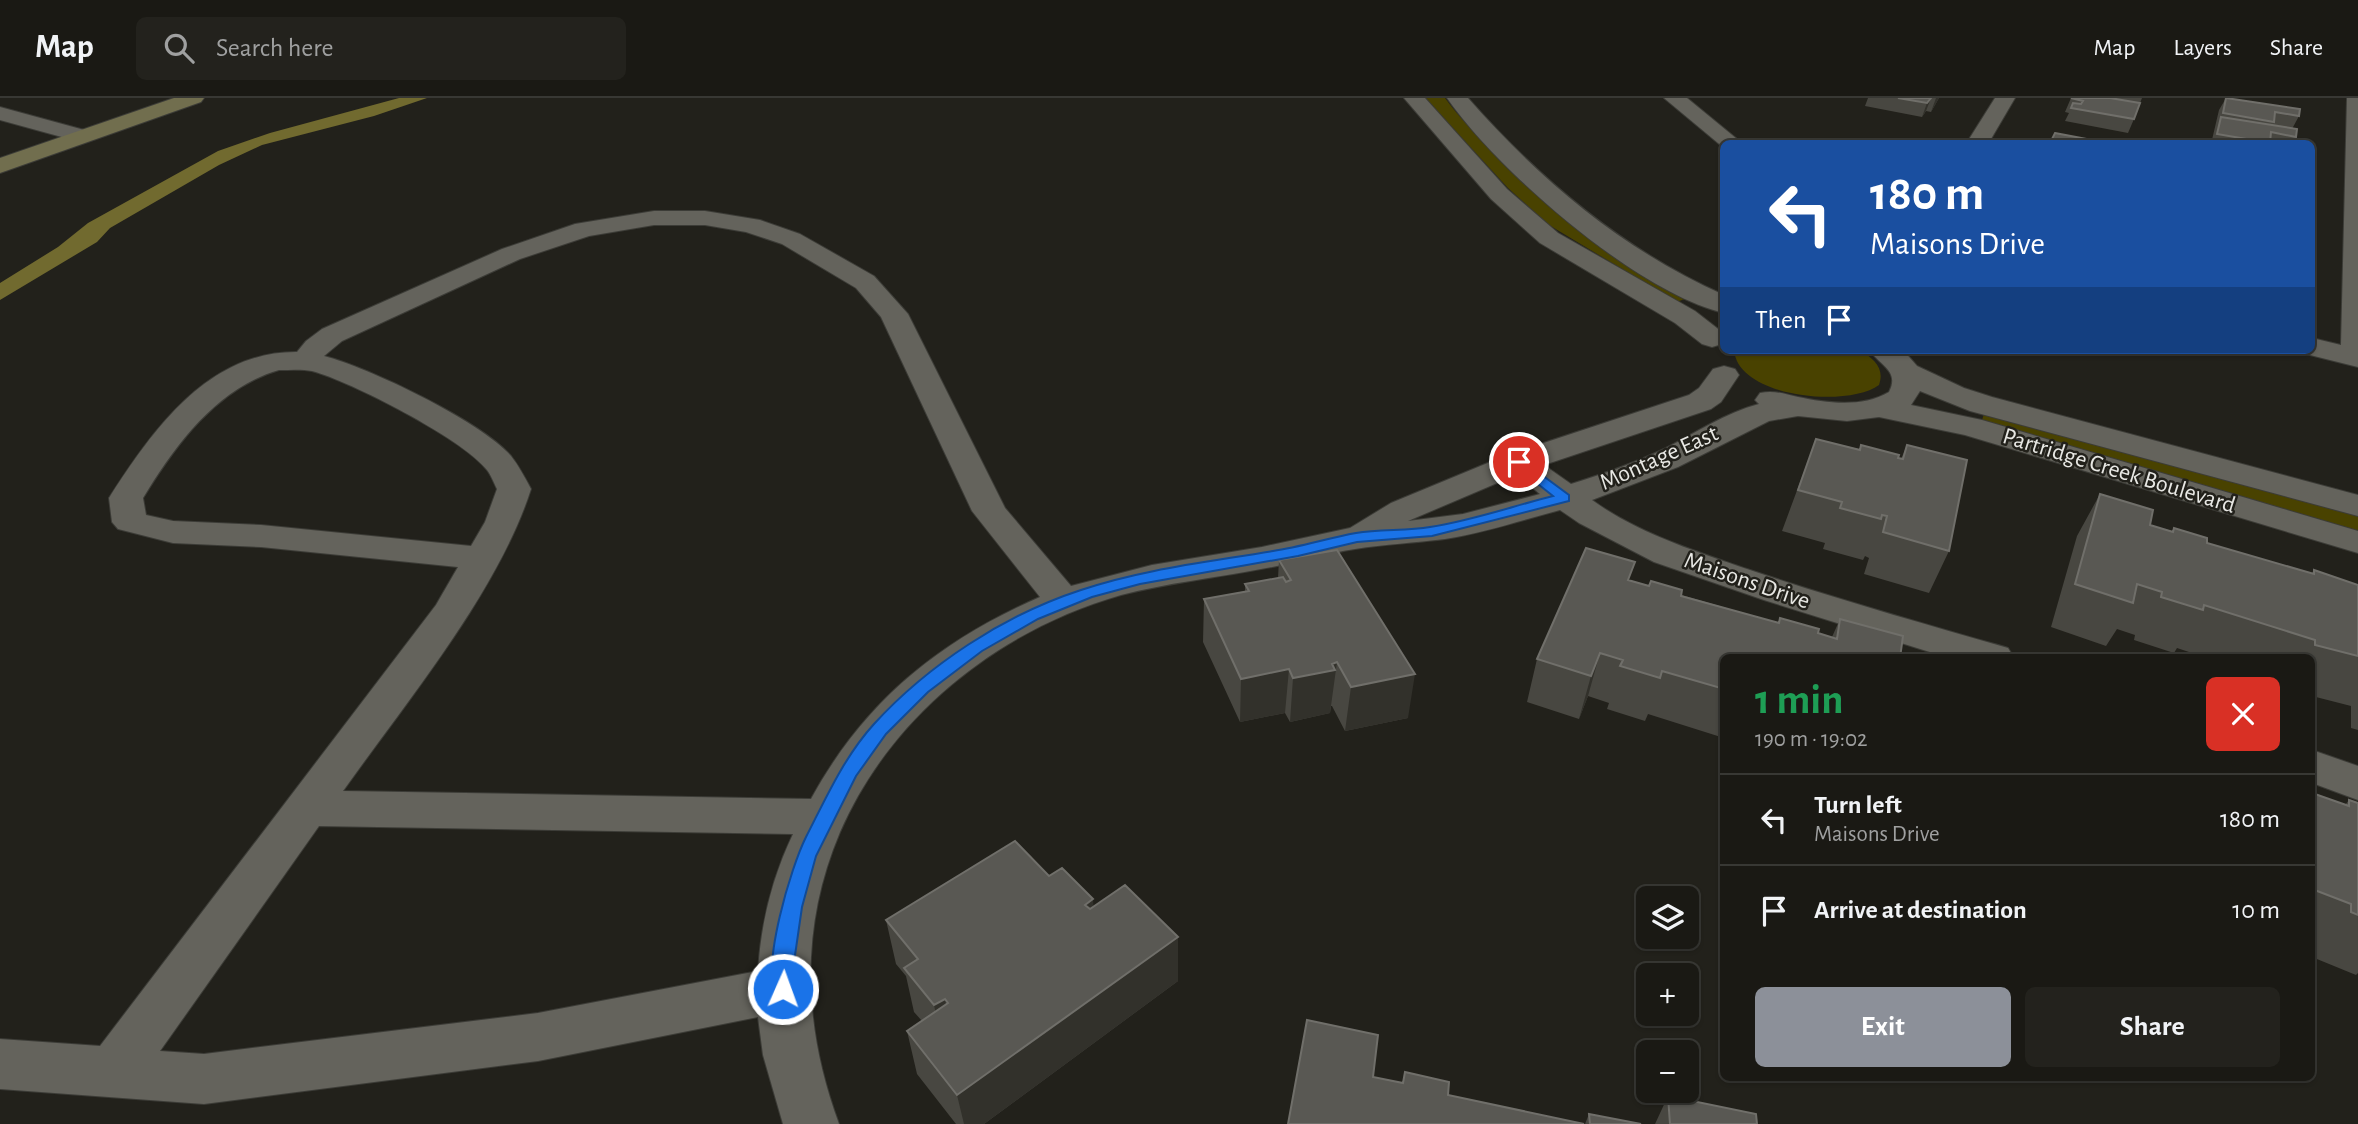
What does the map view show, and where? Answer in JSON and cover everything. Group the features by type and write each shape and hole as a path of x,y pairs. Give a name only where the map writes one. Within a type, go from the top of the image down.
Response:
{"main road":[{"path":"0,166 194,98"}],"street":[{"path":"1414,98 1499,194 1549,238 1685,317 1718,333 1709,346 1710,355 1724,375 1755,394 1796,407 1841,412 1879,408 1894,402 1905,393 1908,383 1891,356"},
{"path":"1457,98 1532,176 1580,218 1671,282 1720,303"},
{"path":"1674,98 1727,140"},
{"path":"1979,140 2005,98"},
{"path":"2315,348 2356,357 2357,98"},
{"path":"0,113 80,136"},
{"path":"0,127 58,144"},
{"path":"306,360 316,347 332,335 511,254 584,229 654,218 705,218 751,225 791,239 835,262 865,282 894,314 989,511 1064,602"},
{"name":"Partridge Creek Boulevard","path":"1891,356 1954,395 1981,404 2358,506"},
{"path":"113,1072 451,611 482,558 503,522 514,489 499,463 415,406 340,371 306,360 256,367 237,374 207,398 151,457 126,498 130,522 173,532 261,536 482,558"},
{"name":"Montage East","path":"1357,538 1403,510 1519,462 1685,408 1710,396 1724,375"},
{"name":"Montage East","path":"811,1124 786,1037 782,969 792,907 806,856 848,772 879,729 922,688 976,648 1032,616 1064,602 1086,593 1139,579 1298,552 1357,538 1432,532 1564,498 1664,461 1753,416 1796,407"},
{"name":"Partridge Creek Boulevard","path":"1879,408 1971,427 2358,542"},
{"name":"Maisons Drive","path":"1519,462 1564,498 1626,536 1704,568 1981,654"},
{"path":"2315,767 2358,783"},
{"path":"306,808 824,817"},
{"path":"0,1064 204,1079 538,1037 783,989"}],"shaded area":[{"path":"399,98 427,98 374,116 262,145 219,165 110,228 97,242 0,300 0,283 58,247 88,223 218,151 270,133"},
{"path":"1425,98 1445,98 1476,133 1540,196 1609,251 1687,298 1677,302 1549,225 1508,188"},
{"path":"1736,354 1866,354 1877,364 1881,374 1879,385 1864,392 1821,397 1773,388 1754,379 1740,366"},
{"path":"1984,414 2358,516 2358,532 1982,420"}],"building":[{"path":"1898,98 1931,98 1927,103"},
{"path":"2071,98 2110,98 2140,103 2134,119 2071,108 2073,103 2081,104 2083,101"},
{"path":"2226,98 2300,109 2299,116 2275,112 2274,122 2223,113"},
{"path":"2221,117 2297,129 2296,137 2271,132 2270,140 2217,134"},
{"path":"2055,133 2092,140 2052,140"},
{"path":"1816,439 1860,450 1861,445 1899,455 1898,458 1903,459 1907,445 1967,460 1949,551 1883,532 1887,516 1882,515 1881,519 1840,508 1842,502 1798,490"},
{"path":"2100,494 2153,510 2150,525 2173,532 2174,528 2207,538 2207,543 2314,574 2314,570 2358,585 2358,656 2315,645 2315,640 2204,605 2203,610 2161,597 2162,592 2137,584 2133,603 2075,584"},
{"path":"1586,548 1635,562 1628,580 1649,586 1651,581 1682,590 1681,596 1779,623 1780,618 1819,629 1818,633 1837,639 1840,619 1903,636 1901,654 1720,654 1720,688 1662,671 1660,678 1620,666 1623,660 1600,653 1591,676 1537,659"},
{"path":"1337,550 1415,674 1351,687 1337,662 1332,664 1335,670 1293,678 1289,669 1241,679 1204,599 1249,591 1245,584 1283,577 1286,582 1291,580 1279,560"},
{"path":"2315,794 2349,806 2349,800 2358,803 2358,915 2351,912 2351,904 2315,890"},
{"path":"1015,841 1049,876 1062,868 1093,899 1085,905 1090,909 1125,885 1178,937 957,1095 907,1031 948,1003 945,999 934,1005 904,968 918,959 886,920"},
{"path":"1307,1020 1378,1035 1373,1077 1403,1083 1405,1072 1449,1082 1448,1095 1584,1124 1288,1124"},
{"path":"1699,1102 1756,1114 1757,1124 1670,1124 1668,1103"},
{"path":"1589,1114 1641,1124 1590,1124"}],"route":[{"path":"783,989 782,969 792,907 806,856 848,772 879,729 922,688 976,648 1032,616 1064,602 1086,593 1139,579 1298,552 1357,538 1432,532 1564,498 1519,462"}]}
